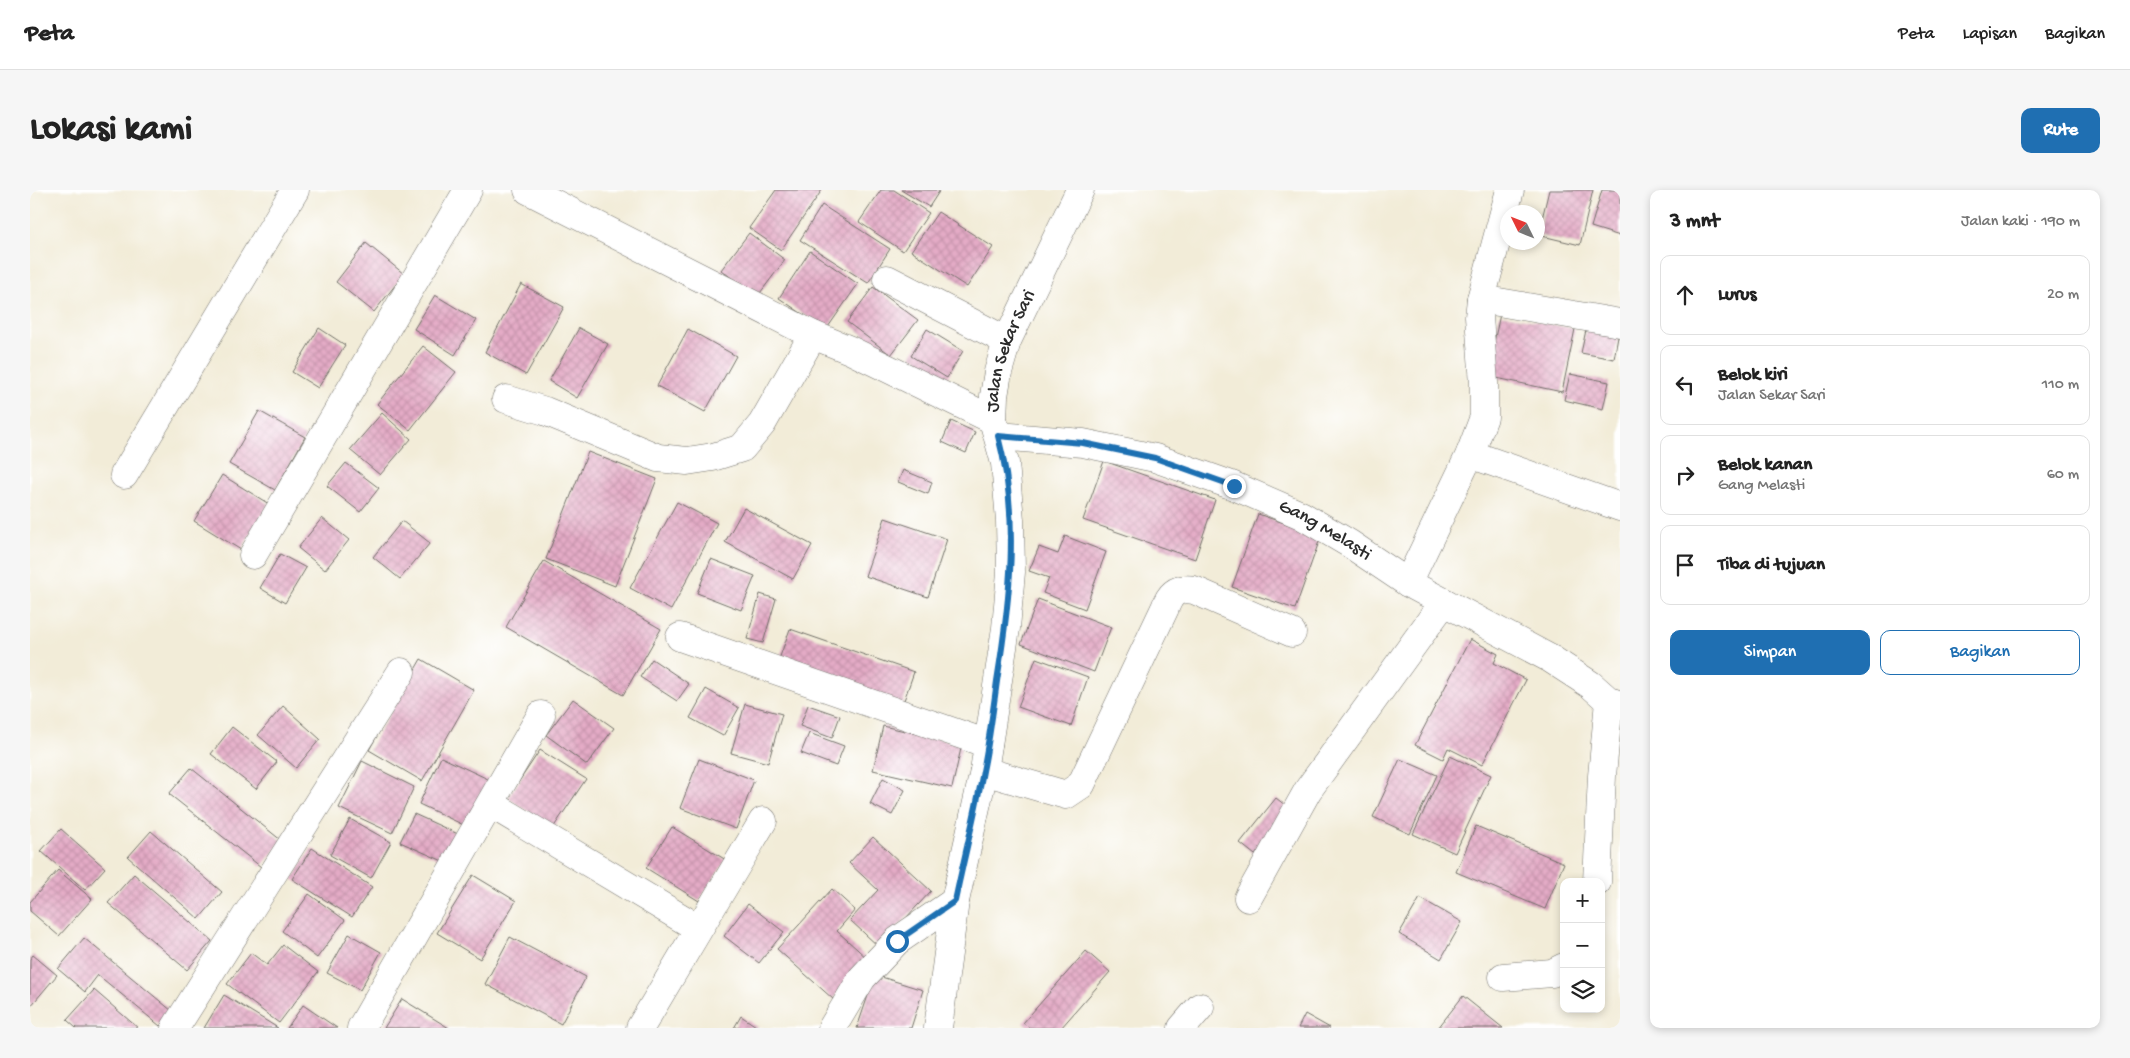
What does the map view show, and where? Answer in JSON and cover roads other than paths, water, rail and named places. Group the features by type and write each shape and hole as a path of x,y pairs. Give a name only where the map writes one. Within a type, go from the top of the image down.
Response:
{"street":[{"path":"124,475 295,190"},
{"path":"253,555 468,190"},
{"path":"528,190 813,336 850,350 996,428"},
{"name":"Jalan Sekar Sari","path":"938,1028 955,901 984,771 1006,628 1011,572 1009,501 1005,463 996,428 994,396 998,372 1007,341 1080,190"},
{"path":"1408,583 1470,454 1484,417 1484,383 1479,317 1481,299 1510,190"},
{"path":"887,279 1007,341"},
{"path":"1481,299 1620,323"},
{"path":"506,399 545,411 658,458 688,461 713,457 742,448 762,424 813,336"},
{"name":"Gang Melasti","path":"996,428 1155,458 1234,486 1301,515 1350,544 1408,583 1551,659 1591,685 1614,703"},
{"path":"1470,454 1620,507"},
{"path":"984,771 1066,795 1081,785 1165,608 1168,597 1177,590 1186,588 1194,590 1292,633"},
{"path":"1248,898 1308,790 1444,602"},
{"path":"680,637 988,744"},
{"path":"175,1028 198,988 401,672"},
{"path":"1597,878 1602,776 1614,703"},
{"path":"361,1028 541,715"},
{"path":"491,804 698,928"},
{"path":"640,1028 763,820"},
{"path":"832,1028 862,978 897,941 955,901"},
{"path":"1503,977 1552,973 1562,968"},
{"path":"1182,1028 1200,1007"}]}
